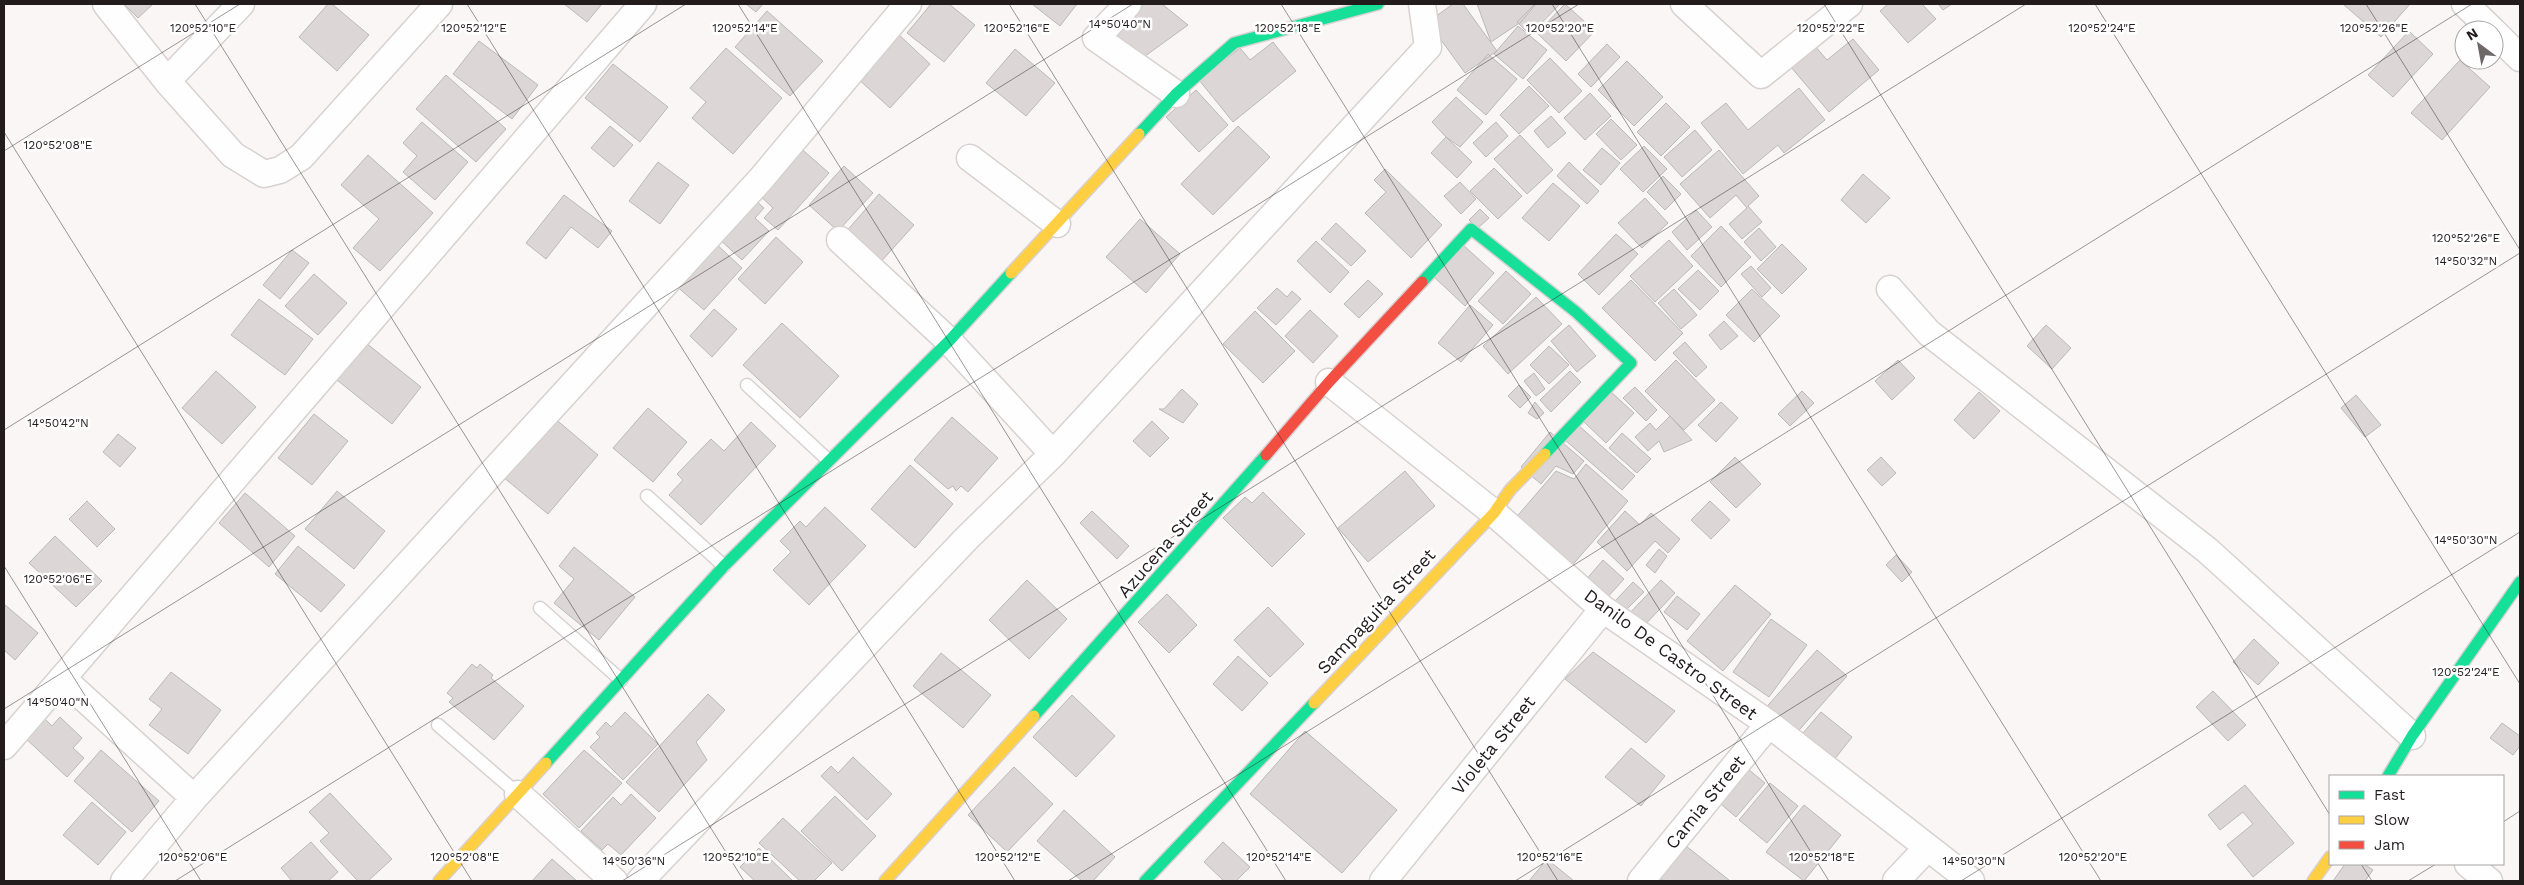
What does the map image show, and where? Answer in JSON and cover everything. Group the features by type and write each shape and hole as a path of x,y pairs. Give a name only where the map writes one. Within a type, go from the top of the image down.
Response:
{"street":[{"path":"106,4 167,81 234,155 264,174 280,170 302,157 439,4"},
{"path":"167,81 241,4"},
{"path":"4,746 643,4"},
{"path":"124,881 194,798 761,179 908,4"},
{"path":"1128,4 1096,38 1176,94"},
{"path":"439,881 724,566 949,340 1176,94 1234,43 1378,4"},
{"path":"640,881 967,538 1053,454 1428,47 1422,4"},
{"path":"1684,4 1762,75 1849,4"},
{"path":"2465,4 2482,20"},
{"path":"2504,42 2520,58"},
{"path":"970,158 1057,224"},
{"name":"Sampaguita Street","path":"1145,881 1494,513 1510,490 1631,363 1576,312 1470,229"},
{"name":"Azucena Street","path":"884,881 1172,563 1329,382 1470,229"},
{"path":"840,240 949,340 1053,454"},
{"path":"1890,288 1929,333 2207,550 2412,736"},
{"name":"Danilo De Castro Street","path":"1329,382 1494,513 1604,609 1768,724 1971,881"},
{"path":"2389,775 2412,736 2520,582"},
{"name":"Violeta Street","path":"1383,881 1604,609"},
{"path":"63,679 194,798"},
{"name":"Camia Street","path":"1641,881 1768,724"},
{"path":"518,794 614,881"},
{"path":"1896,881 1927,848"},
{"path":"2313,881 2329,858"},
{"path":"2469,865 2489,881"}],"lane":[{"path":"747,385 828,460"},
{"path":"646,496 724,566"},
{"path":"540,608 621,680"},
{"path":"438,725 518,794"}],"building":[{"path":"124,4 153,4 138,18"},
{"path":"328,4 332,4 369,35 337,71 299,37"},
{"path":"564,4 602,4 587,22"},
{"path":"746,4 763,4 756,12"},
{"path":"931,4 949,4 975,25 944,62 907,33"},
{"path":"1032,4 1077,4 1060,26"},
{"path":"1141,4 1162,4 1188,25 1141,59 1114,37"},
{"path":"1453,4 1463,4 1497,51 1465,73 1428,22"},
{"path":"1477,4 1536,4 1521,22 1491,42"},
{"path":"1535,4 1560,4 1530,35 1517,22"},
{"path":"1565,4 1595,31 1566,61 1537,33"},
{"path":"1888,4 1922,4 1936,19 1908,43 1880,11"},
{"path":"1938,4 1952,4 1943,10"},
{"path":"2343,4 2410,4 2381,37"},
{"path":"767,11 823,61 790,96 735,47"},
{"path":"1518,26 1547,50 1523,79 1494,54"},
{"path":"2409,31 2433,54 2393,97 2368,75"},
{"path":"896,32 930,64 890,108 856,77"},
{"path":"1853,39 1879,70 1829,112 1790,66 1815,46 1827,60"},
{"path":"479,41 538,85 512,119 453,74"},
{"path":"1273,42 1296,71 1233,122 1199,80 1240,48 1250,60"},
{"path":"1607,44 1620,57 1591,87 1578,74"},
{"path":"726,48 782,98 733,154 692,118 706,102 690,88"},
{"path":"1015,49 1055,83 1026,116 986,83"},
{"path":"1488,54 1517,79 1486,115 1457,90"},
{"path":"1550,58 1582,91 1559,113 1527,80"},
{"path":"1627,61 1663,97 1634,126 1598,90"},
{"path":"613,64 668,107 640,142 585,98"},
{"path":"2454,66 2454,70 2471,70 2490,87 2442,140 2411,113"},
{"path":"446,75 506,129 476,162 416,109"},
{"path":"1529,86 1549,106 1519,134 1500,115"},
{"path":"1799,88 1825,120 1784,153 1778,145 1743,174 1701,123 1726,103 1748,130"},
{"path":"1196,90 1228,125 1199,152 1166,117"},
{"path":"1590,93 1611,116 1585,140 1564,118"},
{"path":"1456,97 1483,122 1460,147 1446,137 1432,122"},
{"path":"1666,103 1690,127 1661,156 1637,132"},
{"path":"1551,116 1566,133 1548,148 1534,131"},
{"path":"1611,119 1637,145 1621,160 1596,134"},
{"path":"422,122 468,162 435,200 403,172 417,156 403,143"},
{"path":"1496,122 1508,136 1486,157 1473,143"},
{"path":"610,126 633,145 614,167 591,148"},
{"path":"1238,126 1270,157 1213,215 1181,184"},
{"path":"1695,130 1712,150 1682,177 1664,157"},
{"path":"1520,135 1553,170 1527,194 1494,159"},
{"path":"1446,137 1472,162 1457,178 1431,153"},
{"path":"797,145 829,173 778,230 764,218 773,208 756,192"},
{"path":"1644,146 1667,169 1643,192 1620,169"},
{"path":"1602,148 1620,163 1601,185 1583,170"},
{"path":"1719,150 1759,196 1748,206 1762,222 1742,239 1729,224 1747,208 1736,195 1710,218 1680,184"},
{"path":"368,155 433,213 380,271 353,248 379,219 341,185"},
{"path":"658,162 689,185 660,224 629,201"},
{"path":"1569,162 1599,191 1587,204 1557,176"},
{"path":"844,166 873,193 838,231 809,205"},
{"path":"1494,168 1522,196 1498,219 1470,191"},
{"path":"1385,169 1442,225 1411,258 1365,213 1386,192 1374,180"},
{"path":"1863,174 1890,198 1866,223 1841,200"},
{"path":"1663,176 1681,194 1665,210 1647,192"},
{"path":"1460,182 1476,199 1461,214 1444,196"},
{"path":"1553,183 1580,206 1549,241 1522,218"},
{"path":"879,194 914,225 878,265 844,234"},
{"path":"564,195 612,231 598,248 571,227 546,259 526,243"},
{"path":"753,198 764,208 755,218 769,231 742,260 717,237"},
{"path":"1645,198 1668,223 1642,248 1618,223"},
{"path":"1480,209 1489,218 1478,228 1469,220"},
{"path":"1696,210 1712,227 1687,250 1672,232"},
{"path":"1140,219 1180,254 1146,293 1106,257"},
{"path":"1336,223 1366,251 1351,266 1321,239"},
{"path":"1721,226 1751,257 1721,287 1691,256"},
{"path":"1759,228 1776,247 1761,261 1744,242"},
{"path":"1616,234 1638,254 1599,295 1578,274"},
{"path":"776,237 803,262 765,304 738,279"},
{"path":"1669,240 1693,266 1655,302 1630,276"},
{"path":"713,241 742,268 704,310 674,284"},
{"path":"1316,241 1349,272 1330,293 1297,261"},
{"path":"1462,244 1494,273 1465,306 1433,276"},
{"path":"1782,244 1807,269 1782,294 1757,269"},
{"path":"292,250 309,263 280,299 263,285"},
{"path":"1751,266 1771,288 1762,297 1741,274"},
{"path":"1698,270 1719,291 1700,310 1678,289"},
{"path":"1506,271 1531,294 1503,324 1478,301"},
{"path":"314,274 347,303 318,335 285,306"},
{"path":"1368,280 1383,294 1359,318 1344,304"},
{"path":"1631,280 1683,333 1655,361 1602,308"},
{"path":"1277,288 1287,297 1292,291 1301,299 1276,325 1257,308"},
{"path":"1674,289 1697,315 1681,329 1658,303"},
{"path":"1752,289 1780,316 1754,342 1726,315"},
{"path":"1536,297 1562,324 1508,374 1483,346"},
{"path":"259,299 313,339 285,375 231,335"},
{"path":"1470,305 1493,325 1461,362 1438,343"},
{"path":"714,309 737,329 712,357 690,336"},
{"path":"1310,310 1338,336 1313,363 1285,336"},
{"path":"1255,311 1295,351 1263,383 1223,344"},
{"path":"1724,321 1738,336 1721,350 1709,335"},
{"path":"782,323 839,376 800,418 743,365"},
{"path":"1569,325 1596,356 1577,372 1551,341"},
{"path":"2046,325 2071,348 2052,369 2027,346"},
{"path":"1685,342 1707,367 1696,377 1673,353"},
{"path":"366,343 421,387 392,424 337,380"},
{"path":"1549,346 1569,365 1549,384 1530,365"},
{"path":"1676,360 1715,400 1684,430 1645,391"},
{"path":"1898,360 1915,378 1892,400 1875,381"},
{"path":"216,371 256,407 222,444 182,408"},
{"path":"1570,371 1581,382 1551,412 1540,400"},
{"path":"1534,373 1545,389 1536,396 1524,381"},
{"path":"1519,385 1531,397 1520,408 1508,396"},
{"path":"1635,387 1657,410 1646,421 1623,398"},
{"path":"1182,389 1198,404 1183,423 1159,409 1164,409"},
{"path":"1610,391 1634,413 1606,443 1583,421"},
{"path":"1802,391 1814,403 1790,426 1778,414"},
{"path":"1979,392 2000,411 1974,439 1954,420"},
{"path":"2356,395 2381,425 2365,437 2341,408"},
{"path":"1535,402 1544,413 1537,419 1528,413"},
{"path":"1721,402 1738,418 1716,442 1698,425"},
{"path":"648,408 687,442 653,482 613,448"},
{"path":"314,414 348,441 312,485 278,458"},
{"path":"1670,416 1692,440 1664,452 1659,441 1648,451 1635,437 1650,423 1656,430"},
{"path":"553,417 598,455 548,514 503,477"},
{"path":"952,417 998,458 968,492 961,486 956,491 953,486 948,489 914,460"},
{"path":"1152,421 1169,438 1150,457 1133,441"},
{"path":"751,422 776,446 701,525 669,495 683,480 677,474 711,439 724,451"},
{"path":"1577,424 1635,476 1622,490 1564,439"},
{"path":"1550,432 1584,461 1573,474 1556,466 1541,484 1521,467"},
{"path":"1622,433 1651,459 1637,473 1609,448"},
{"path":"118,434 136,448 120,467 103,452"},
{"path":"1735,457 1761,484 1736,508 1710,482"},
{"path":"1881,457 1896,473 1882,486 1867,470"},
{"path":"1586,464 1628,501 1569,569 1513,521 1556,471 1574,479"},
{"path":"910,465 953,504 915,548 871,509"},
{"path":"1405,471 1435,506 1368,562 1338,528"},
{"path":"337,491 385,531 354,569 305,529"},
{"path":"1263,492 1305,534 1272,567 1223,518 1245,497 1252,503"},
{"path":"245,493 295,536 269,567 219,523"},
{"path":"87,501 115,529 97,547 69,519"},
{"path":"1710,501 1730,520 1711,539 1691,520"},
{"path":"825,507 866,546 809,605 773,570 791,552 780,541 800,521 806,527"},
{"path":"1092,511 1129,546 1117,559 1080,523"},
{"path":"1625,511 1640,525 1651,513 1680,539 1668,553 1655,541 1627,571 1597,542"},
{"path":"55,536 102,581 76,607 29,563"},
{"path":"298,546 345,585 321,612 275,574"},
{"path":"574,547 635,597 599,640 554,603 574,579 559,566"},
{"path":"1659,549 1667,556 1655,573 1646,565"},
{"path":"1896,555 1912,572 1902,582 1886,565"},
{"path":"1603,560 1624,579 1605,600 1584,582"},
{"path":"1027,580 1067,619 1029,659 989,620"},
{"path":"1661,580 1675,593 1641,629 1627,616"},
{"path":"1633,582 1644,592 1625,611 1615,601"},
{"path":"1735,585 1771,614 1723,671 1687,641"},
{"path":"1167,594 1197,625 1169,653 1138,622"},
{"path":"1677,596 1700,614 1687,630 1664,612"},
{"path":"4,604 38,633 15,660 4,650"},
{"path":"1268,607 1304,644 1270,677 1234,640"},
{"path":"1771,619 1807,645 1769,697 1733,672"},
{"path":"2254,639 2279,663 2258,685 2233,662"},
{"path":"1817,650 1847,676 1792,738 1762,712"},
{"path":"1593,652 1675,711 1646,743 1565,679"},
{"path":"941,653 991,695 963,728 913,686"},
{"path":"1238,656 1268,683 1242,711 1213,684"},
{"path":"472,664 477,668 480,664 493,675 491,678 524,706 494,740 449,702 453,698 447,693"},
{"path":"171,672 221,710 188,754 149,725 162,709 149,699"},
{"path":"2213,691 2246,725 2228,741 2196,707"},
{"path":"708,694 725,710 696,742 707,760 659,812 626,782"},
{"path":"1072,695 1115,736 1076,777 1033,737"},
{"path":"625,712 658,744 623,780 590,747 600,737 596,733 606,722 611,727"},
{"path":"1821,712 1852,737 1830,765 1798,739"},
{"path":"42,716 52,726 60,717 82,738 73,748 84,758 67,777 23,736"},
{"path":"2502,723 2520,736 2520,746 2513,755 2490,738"},
{"path":"1305,731 1397,810 1342,873 1250,794"},
{"path":"1631,748 1665,776 1641,806 1605,777"},
{"path":"101,750 159,801 132,832 74,781"},
{"path":"584,750 622,783 579,828 543,794"},
{"path":"853,757 892,794 867,820 821,776 831,766 838,773"},
{"path":"1743,765 1765,783 1736,817 1715,799"},
{"path":"1014,767 1053,804 1007,852 968,815"},
{"path":"1770,783 1798,806 1767,843 1739,820"},
{"path":"2245,785 2294,843 2253,877 2227,845 2253,824 2243,812 2220,830 2208,815"},
{"path":"330,793 392,859 368,881 358,881 320,841 329,833 309,812"},
{"path":"631,794 656,818 621,855 608,844 602,850 581,831 613,797 621,805"},
{"path":"835,796 876,836 842,871 801,831"},
{"path":"92,802 126,832 98,865 63,835"},
{"path":"1804,805 1841,835 1804,881 1766,852"},
{"path":"1064,810 1115,857 1093,881 1082,881 1037,841"},
{"path":"783,818 832,863 814,881 800,881 759,843"},
{"path":"311,842 338,872 328,881 292,881 281,868"},
{"path":"1223,842 1250,867 1236,881 1224,881 1204,862"},
{"path":"1681,842 1729,880 1664,881 1656,875"},
{"path":"759,848 793,881 755,881 740,867"},
{"path":"552,859 577,881 532,881"},
{"path":"1547,859 1574,881 1529,881"},
{"path":"2344,865 2366,865 2373,870 2365,881 2333,881"}],"traffic: fast":[{"path":"1139,134 1176,94 1234,43 1378,4"},
{"path":"1422,282 1471,229 1576,312 1631,363 1545,454"},
{"path":"546,763 724,566 949,341 1011,273"},
{"path":"1034,716 1266,455"},
{"path":"2389,775 2412,736 2520,582"},
{"path":"1145,881 1314,703"}],"traffic: slow":[{"path":"1011,273 1139,134"},
{"path":"1314,703 1494,513 1510,490 1545,454"},
{"path":"885,881 1034,716"},
{"path":"439,881 546,763"},
{"path":"2313,881 2329,858"}],"traffic: jam":[{"path":"1266,455 1329,382 1422,282"}]}
